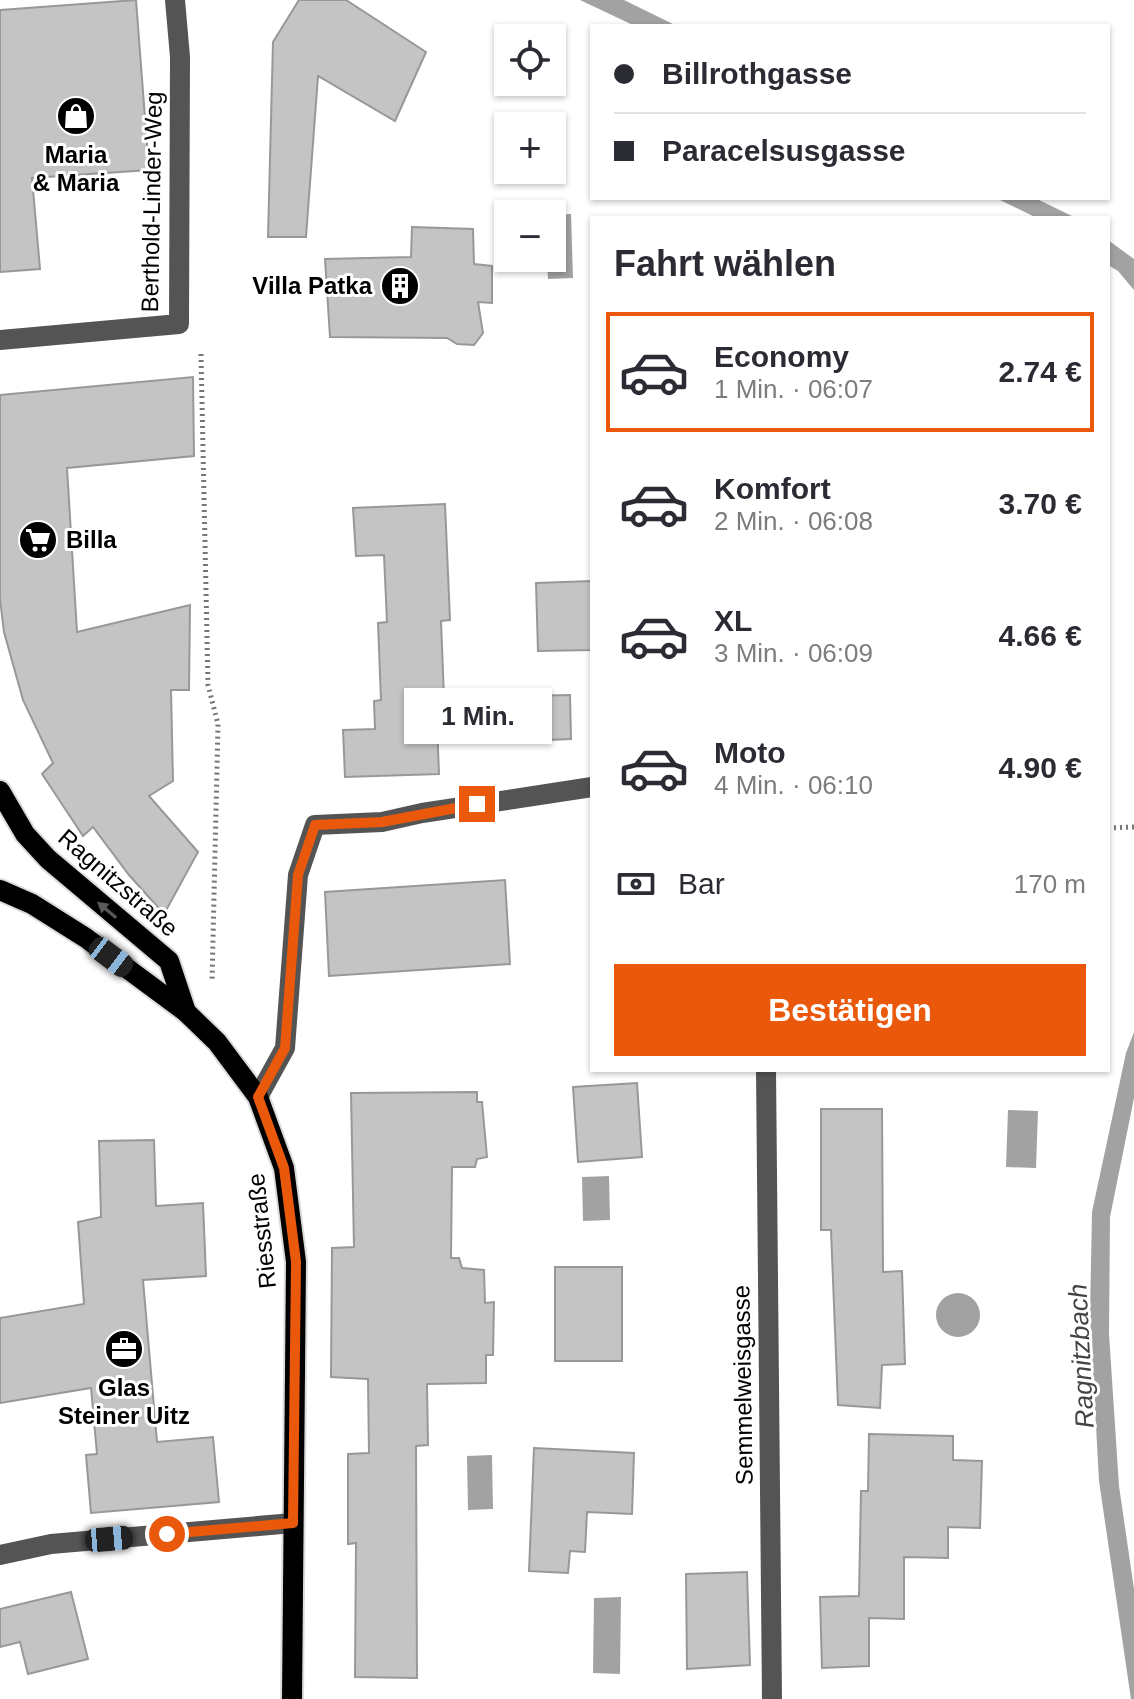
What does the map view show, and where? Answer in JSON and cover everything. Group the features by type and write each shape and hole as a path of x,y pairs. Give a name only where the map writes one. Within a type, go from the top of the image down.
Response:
{"main road":[{"name":"Ragnitzstraße","path":"0,826 1,795"},
{"name":"Ragnitzstraße","path":"1,795 25,834 48,859 169,961 186,1012"},
{"name":"Riesstraße","path":"0,890 32,904 86,938 186,1012 217,1042 258,1097 284,1168 296,1262 292,1699"}],"street":[{"name":"Berthold-Linder-Weg","path":"0,340 179,324 180,57 175,0"},
{"path":"258,1097 285,1048 298,875 315,825 382,822 590,787"},
{"name":"Semmelweisgasse","path":"766,1072 772,1699"},
{"path":"0,1555 51,1544 293,1523"}],"path":[{"path":"201,354 208,685 218,724 212,982"},
{"path":"1110,828 1134,827"}],"shaded area":[{"path":"580,0 624,0 673,24 631,24"},
{"path":"1000,200 1039,200 1072,216 1033,216"},
{"path":"566,214 571,214 573,278 548,279 548,272 566,272"},
{"path":"1110,241 1134,259 1134,290 1110,266"},
{"name":"Ragnitzbach","path":"1134,1032 1134,1098 1110,1217 1109,1334 1119,1486 1134,1589 1134,1699 1131,1699 1099,1481 1090,1316 1092,1212 1126,1053"},
{"path":"1008,1110 1038,1111 1036,1168 1006,1167"},
{"path":"609,1176 610,1220 583,1221 582,1177"},
{"path":"958,1293 974,1299 980,1315 974,1331 958,1337 942,1331 936,1315 942,1299"},
{"path":"492,1455 493,1509 468,1510 467,1456"},
{"path":"621,1597 620,1674 593,1673 594,1598"}],"building":[{"path":"136,0 149,170 32,178 40,269 0,272 0,10"},
{"path":"299,0 346,0 426,52 395,121 318,76 306,237 268,237 273,42"},
{"name":"Villa Patka","path":"412,227 473,229 474,264 492,266 492,303 478,302 483,333 474,345 457,344 447,338 330,337 325,259 411,257"},
{"path":"193,377 194,456 67,468 77,632 190,605 189,690 171,690 173,781 149,796 198,852 164,914 129,875 93,827 83,836 42,774 53,763 23,700 4,632 0,599 0,395"},
{"path":"445,504 450,620 441,621 444,698 436,698 439,774 345,777 343,730 375,729 374,701 381,700 378,623 387,622 384,555 356,556 353,508"},
{"path":"590,581 590,650 538,651 536,583"},
{"path":"570,695 571,739 523,741 522,696"},
{"path":"505,880 510,964 329,976 325,892"},
{"path":"637,1083 642,1157 578,1162 573,1087"},
{"path":"477,1092 477,1102 482,1102 487,1157 477,1159 475,1167 452,1167 451,1258 459,1258 462,1268 484,1270 485,1303 494,1302 493,1355 486,1355 486,1383 427,1384 428,1445 416,1446 417,1678 355,1677 356,1543 348,1544 348,1454 369,1453 368,1379 331,1377 332,1248 354,1247 351,1093"},
{"path":"821,1109 882,1109 883,1272 902,1271 905,1364 882,1365 880,1408 838,1405 831,1230 821,1230"},
{"path":"154,1140 156,1206 203,1203 206,1276 143,1280 157,1442 213,1437 219,1502 91,1513 86,1455 97,1454 91,1388 0,1403 0,1318 84,1304 78,1222 101,1217 99,1141"},
{"path":"555,1267 622,1267 622,1361 555,1361"},
{"path":"869,1434 953,1436 953,1460 982,1461 980,1528 948,1527 948,1558 904,1557 904,1619 869,1618 869,1666 822,1668 820,1597 859,1596 861,1491 868,1491"},
{"path":"534,1448 634,1453 632,1514 587,1512 585,1552 570,1551 568,1573 529,1571"},
{"path":"747,1572 750,1665 687,1669 686,1574"},
{"path":"71,1592 88,1659 28,1674 20,1642 0,1647 0,1609"}],"place":[{"name":"Maria & Maria","path":"76,116"},
{"name":"Villa Patka","path":"400,286"},
{"name":"Billa","path":"38,540"},
{"name":"Glas Steiner Uitz","path":"124,1349"}],"route":[{"path":"167,1534 293,1523 296,1262 284,1168 258,1097 285,1048 298,875 315,825 382,822 477,804"}]}
